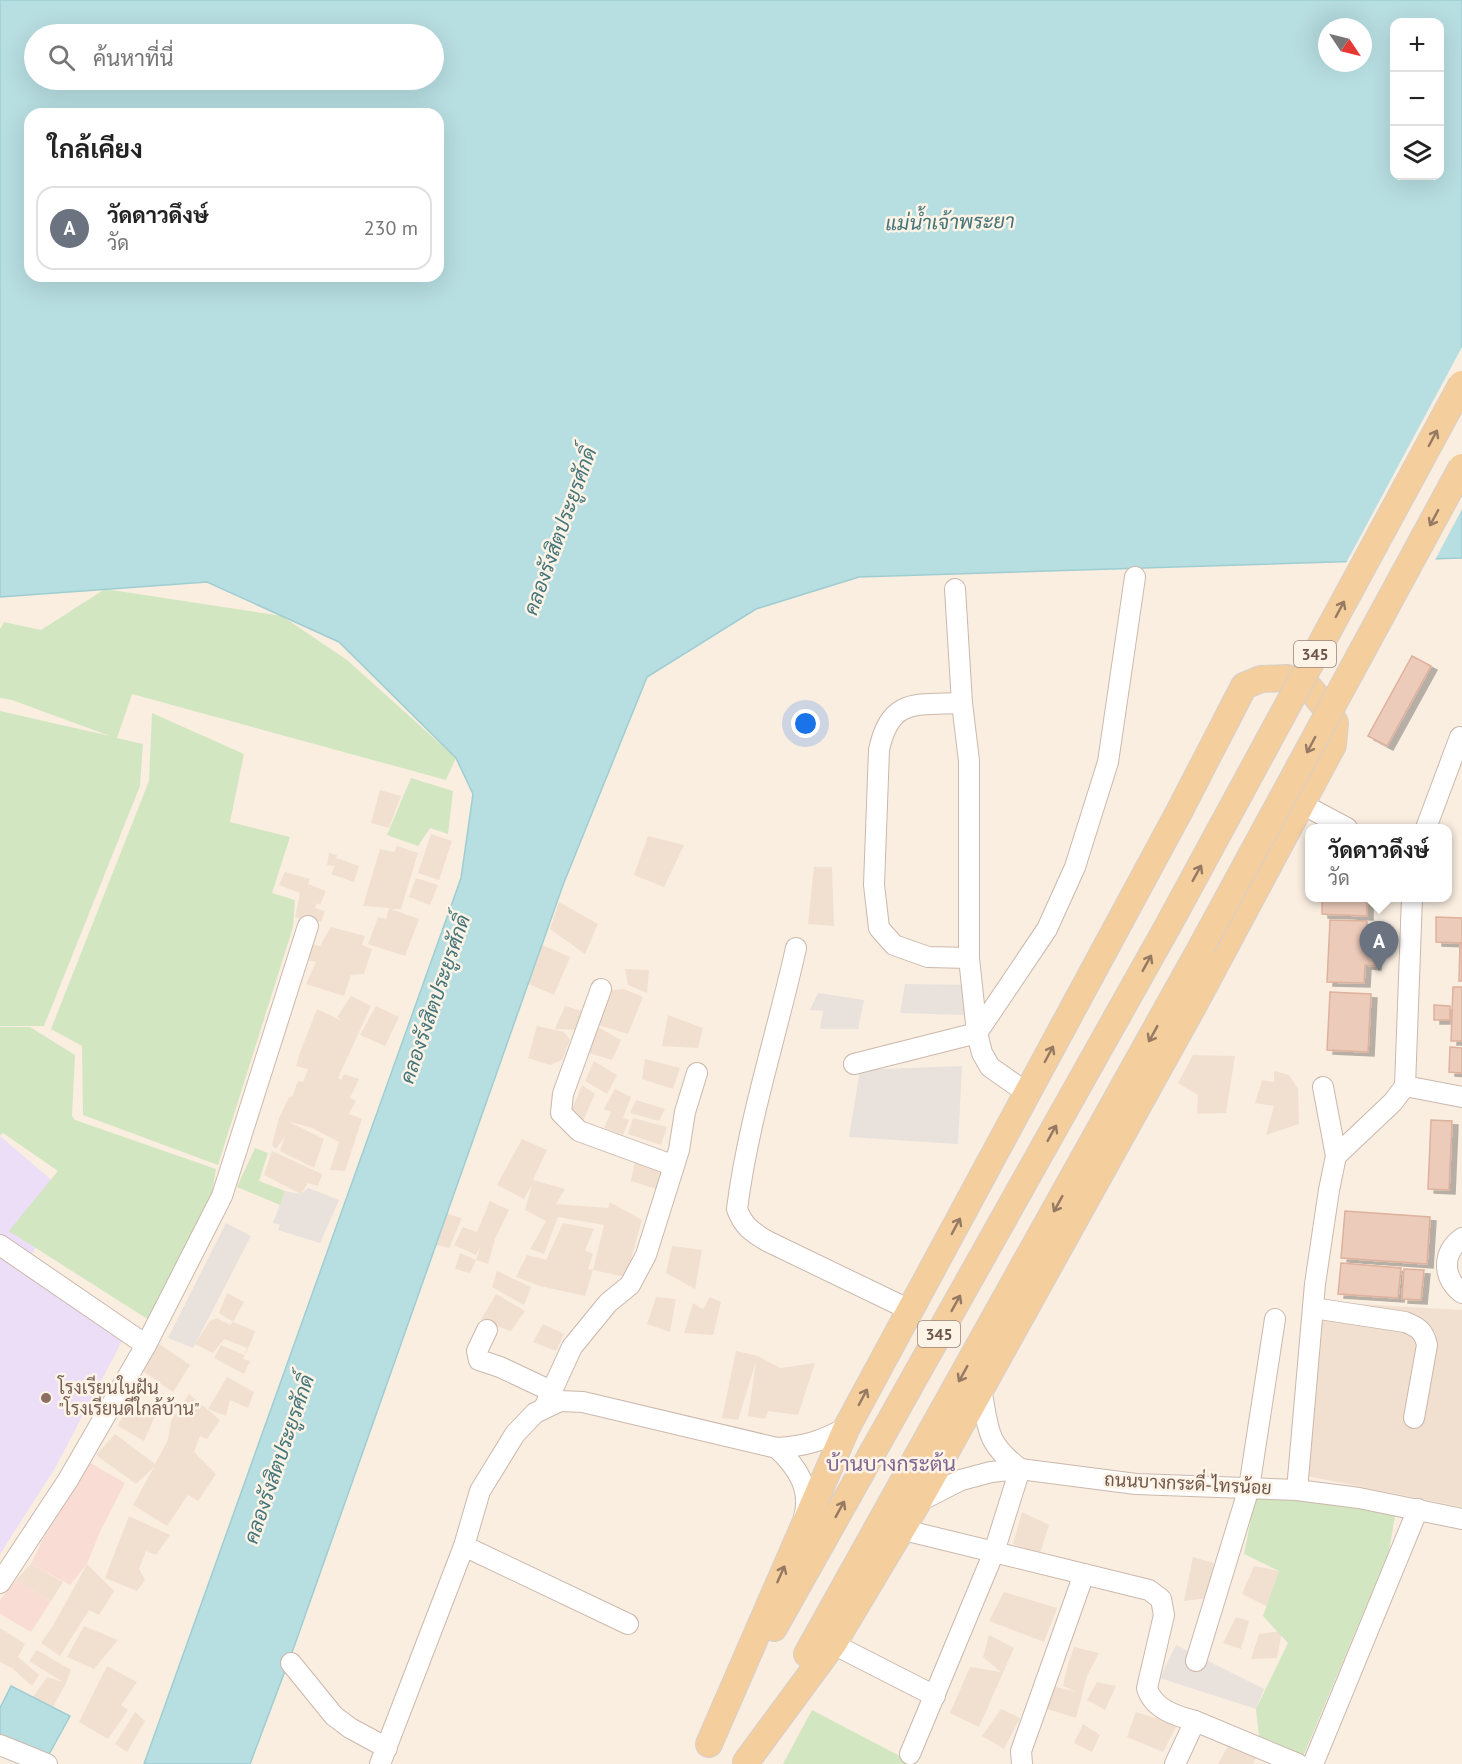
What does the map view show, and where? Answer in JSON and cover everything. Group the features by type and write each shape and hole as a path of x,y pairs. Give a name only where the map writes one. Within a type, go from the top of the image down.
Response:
{"main road":[{"name":"345","path":"703,1754 1169,924 1462,384"},
{"name":"345","path":"746,1763 1202,946 1462,467"},
{"path":"703,1754 847,1427 1179,812 1244,686 1261,679 1287,678 1307,685 1335,723 1333,745 1195,1003 918,1502 832,1644 746,1763"}],"street":[{"path":"854,1064 977,1033 1047,928 1075,867 1108,762 1135,577"},
{"path":"955,589 962,703 969,761 969,958 977,1033 982,1053 990,1067 1028,1093"},
{"path":"962,703 911,705 896,713 883,731 879,750 874,885 879,928 894,945 928,957 969,958"},
{"path":"1427,824 1460,737"},
{"path":"1302,804 1340,824"},
{"path":"1336,1156 1393,1102 1406,1086 1412,902"},
{"path":"0,1583 68,1480 146,1345 222,1196 308,926"},
{"path":"796,948 784,1004 762,1085 737,1209 748,1229 767,1241 910,1310"},
{"path":"601,989 562,1094 561,1113 579,1131 672,1165"},
{"path":"291,1664 334,1716 383,1756 464,1546 480,1491 515,1434 548,1399 572,1347 608,1303 630,1285 646,1255 672,1165 679,1150 685,1112 697,1073"},
{"path":"1406,1086 1462,1098"},
{"path":"1297,1490 1313,1308 1329,1190 1336,1156 1323,1087"},
{"path":"1462,1238 1450,1250 1446,1261 1447,1271 1462,1293"},
{"path":"0,1245 146,1345"},
{"path":"1313,1308 1405,1322 1418,1327 1425,1336 1427,1345 1414,1418"},
{"path":"1196,1661 1249,1488 1275,1319"},
{"path":"487,1330 477,1351 479,1360 500,1368 548,1399 583,1402 777,1448 805,1446 824,1440 847,1427"},
{"path":"910,1754 994,1552 1020,1469 1002,1455 992,1442 981,1388"},
{"path":"777,1448 792,1463 802,1481 807,1505 798,1536"},
{"name":"ถนนบางกระดี่-ไทรน้อย","path":"918,1502 961,1480 991,1472 1020,1469 1136,1484 1297,1490 1418,1509 1462,1519"},
{"path":"1313,1764 1418,1509"},
{"path":"900,1529 1149,1590 1161,1599 1164,1615 1147,1688 1150,1698 1160,1707 1178,1717 1195,1721 1298,1764"},
{"path":"464,1546 628,1624"},
{"path":"1022,1764 1021,1751 1084,1574"},
{"path":"832,1644 935,1696"},
{"path":"1174,1764 1195,1721"},
{"path":"0,1745 47,1764"}],"shaded area":[{"path":"380,790 401,796 389,828 371,823"},
{"path":"431,834 452,841 439,880 418,873"},
{"path":"648,836 684,845 664,887 634,875"},
{"path":"397,846 418,853 401,909 391,909 419,919 405,956 368,944 378,917 386,919 389,908 363,906 380,849 394,852"},
{"path":"329,853 337,855 336,858 359,866 354,882 331,874 335,866 327,865"},
{"path":"814,867 832,867 834,926 808,924"},
{"path":"285,872 310,879 308,884 326,891 320,905 317,903 315,908 325,911 321,922 309,918 308,922 295,917 300,893 279,885"},
{"path":"416,878 438,885 430,905 409,897"},
{"path":"559,902 598,924 585,954 550,929"},
{"path":"331,927 365,936 362,945 372,949 364,974 351,975 344,996 306,984 316,962 302,959 307,943 320,946"},
{"path":"533,941 570,957 554,995 517,979"},
{"path":"625,969 649,970 647,993 628,985"},
{"path":"905,984 970,985 966,1015 900,1013"},
{"path":"624,989 643,997 628,1034 595,1024 609,990"},
{"path":"818,993 864,1000 858,1029 820,1029 823,1011 810,1010"},
{"path":"351,996 371,1006 338,1078 341,1080 344,1074 359,1079 350,1098 356,1101 349,1114 362,1119 345,1171 330,1170 339,1142 312,1128 287,1121 324,1139 314,1168 280,1151 285,1136 276,1149 272,1145 279,1118 289,1097 292,1097 298,1081 303,1082 308,1069 296,1066 317,1009 342,1021 337,1017"},
{"path":"376,1006 399,1017 385,1046 360,1035"},
{"path":"565,1006 586,1012 579,1030 555,1029"},
{"path":"668,1015 703,1028 698,1048 662,1046"},
{"path":"594,1025 621,1040 612,1060 583,1051"},
{"path":"537,1026 564,1032 570,1040 562,1060 550,1065 528,1058"},
{"path":"1193,1055 1235,1056 1226,1113 1197,1114 1198,1095 1178,1083"},
{"path":"645,1059 680,1068 673,1089 642,1079"},
{"path":"594,1061 617,1075 607,1094 585,1081"},
{"path":"962,1066 958,1144 849,1137 860,1070"},
{"path":"1274,1071 1289,1075 1298,1089 1299,1124 1266,1135 1274,1106 1255,1103 1262,1080 1274,1082"},
{"path":"582,1085 595,1094 583,1121 570,1114"},
{"path":"615,1089 631,1097 623,1118 629,1120 623,1135 604,1128 611,1112 604,1109"},
{"path":"636,1100 665,1109 659,1121 630,1113"},
{"path":"633,1118 667,1127 661,1145 628,1134"},
{"name":"โรงเรียนในฝัน \"โรงเรียนดีใกล้บ้าน\"","path":"0,1136 63,1190 29,1261 129,1328 55,1468 0,1554"},
{"path":"522,1139 547,1150 533,1180 565,1189 556,1204 608,1208 610,1202 642,1220 626,1277 593,1270 604,1225 558,1217 544,1254 530,1249 546,1221 525,1210 532,1185 524,1199 497,1185"},
{"path":"272,1151 322,1174 318,1186 308,1183 301,1194 264,1175"},
{"path":"636,1157 664,1166 656,1189 631,1181"},
{"path":"308,1188 339,1200 320,1243 278,1230 280,1225 273,1223 285,1191 301,1194"},
{"path":"490,1201 509,1210 495,1239 488,1264 476,1260 481,1245 476,1255 454,1245 463,1227 477,1232"},
{"path":"444,1213 462,1218 449,1248 433,1244"},
{"path":"226,1223 251,1236 193,1348 168,1338"},
{"path":"563,1223 594,1229 585,1250 593,1254 588,1269 593,1270 585,1296 540,1286 516,1277 527,1255 546,1260"},
{"path":"672,1246 702,1250 695,1289 666,1273"},
{"path":"460,1253 476,1260 470,1273 455,1269"},
{"path":"497,1271 531,1287 524,1305 492,1287"},
{"path":"227,1293 244,1302 233,1322 219,1313"},
{"path":"496,1294 525,1311 511,1331 481,1320"},
{"path":"656,1297 676,1299 670,1332 647,1324"},
{"path":"710,1297 721,1302 713,1335 684,1333 693,1303 703,1309"},
{"path":"1322,1302 1462,1310 1462,1507 1302,1475"},
{"path":"217,1318 230,1325 233,1322 255,1331 243,1359 250,1361 244,1374 214,1358 221,1345 244,1355 247,1348 224,1339 213,1353 195,1344 210,1321"},
{"path":"543,1324 564,1334 556,1351 533,1342"},
{"path":"159,1344 190,1365 173,1392 143,1371"},
{"path":"736,1351 758,1356 780,1368 815,1363 798,1415 768,1411 765,1419 748,1416 756,1362 738,1420 722,1418"},
{"path":"227,1377 254,1392 248,1408 230,1400 226,1416 208,1409"},
{"path":"189,1394 220,1420 207,1439 200,1436 194,1452 216,1474 198,1501 188,1495 167,1526 133,1505 154,1467 136,1484 96,1455 115,1434 155,1464 168,1440 171,1421"},
{"path":"129,1402 156,1414 144,1441 118,1426"},
{"path":"89,1462 125,1483 100,1532 87,1564 70,1585 31,1564 43,1539"},
{"path":"1022,1512 1049,1525 1040,1553 1013,1544"},
{"path":"129,1516 170,1535 156,1555 146,1551 139,1569 145,1580 137,1591 105,1578"},
{"path":"1193,1557 1214,1563 1207,1598 1184,1601"},
{"path":"31,1564 63,1582 51,1601 16,1580"},
{"path":"87,1564 114,1591 99,1615 89,1610 60,1656 41,1643 53,1626"},
{"path":"1254,1566 1279,1571 1268,1607 1242,1594"},
{"path":"16,1580 51,1601 31,1632 0,1614 0,1600"},
{"path":"1004,1592 1057,1608 1044,1642 989,1621"},
{"path":"1236,1617 1249,1621 1241,1649 1223,1643"},
{"path":"84,1626 118,1640 94,1669 67,1657"},
{"path":"0,1628 25,1644 18,1657 39,1675 32,1686 12,1668 0,1662"},
{"path":"1282,1631 1277,1658 1251,1659 1259,1634"},
{"path":"989,1635 1014,1648 979,1727 950,1713 970,1667 1001,1672 983,1657"},
{"path":"1176,1645 1264,1689 1256,1709 1160,1678"},
{"path":"1074,1647 1099,1653 1087,1676 1076,1718 1044,1708 1053,1686 1076,1692 1063,1686"},
{"path":"37,1650 71,1670 53,1707 33,1697 47,1677 63,1682 29,1661"},
{"path":"107,1666 137,1682 121,1705 128,1710 108,1739 79,1722"},
{"path":"1097,1682 1116,1686 1105,1710 1087,1700"},
{"path":"1001,1709 1020,1718 1004,1749 982,1736"},
{"path":"135,1712 145,1721 127,1752 115,1744"},
{"path":"1136,1712 1177,1725 1163,1752 1127,1737"},
{"path":"1083,1724 1100,1735 1092,1752 1074,1743"},
{"path":"1232,1739 1259,1751 1253,1764 1218,1764"}],"green space":[{"path":"105,589 282,616 347,660 456,758 446,780 132,694 117,738 143,744 140,786 44,1026 0,1026 0,711 110,736 12,700 0,698 0,629 4,622 41,630"},
{"path":"152,713 244,754 230,822 290,837 272,893 295,900 293,927 218,1165 83,1115 82,1046 51,1029 149,781"},
{"path":"411,778 453,791 448,834 430,828 418,846 387,835"},
{"path":"0,1027 30,1027 75,1055 72,1116 75,1120 216,1169 212,1194 149,1320 9,1231 58,1171 3,1133 0,1135"},
{"path":"255,1148 268,1153 259,1181 285,1191 280,1205 237,1187"},
{"path":"1256,1493 1396,1510 1389,1551 1302,1759 1260,1745 1256,1709 1288,1643 1263,1616 1279,1571 1244,1554"},
{"path":"812,1710 915,1764 783,1764"}],"water":[{"path":"0,0 1462,0 1462,558 859,577 756,609 647,677 563,885 294,1647 250,1764 144,1764 461,878 473,794 456,758 339,642 207,582 0,597"},
{"path":"11,1686 70,1716 48,1756 0,1737 0,1708"}],"pier":[{"path":"1462,347 1462,509 1434,562 1345,565"}],"building":[{"path":"1412,656 1431,666 1387,746 1368,736"},
{"path":"1322,902 1367,902 1367,916 1322,914"},
{"path":"1436,917 1462,918 1462,943 1436,942"},
{"path":"1330,920 1367,921 1366,939 1376,939 1375,966 1365,965 1364,983 1327,982"},
{"path":"1460,943 1462,943 1462,981 1459,981"},
{"path":"1453,987 1462,987 1462,1041 1451,1041"},
{"path":"1330,992 1371,994 1368,1052 1327,1050"},
{"path":"1434,1005 1450,1006 1450,1020 1434,1020"},
{"path":"1450,1047 1462,1048 1462,1073 1449,1072"},
{"path":"1431,1120 1452,1121 1449,1190 1428,1189"},
{"path":"1345,1211 1430,1217 1427,1264 1341,1258"},
{"path":"1341,1263 1401,1268 1398,1298 1338,1294"},
{"path":"1404,1269 1424,1270 1421,1300 1402,1299"}],"place":[{"name":"วัดดาวดึงษ์","path":"1379,971"},
{"name":"โรงเรียนในฝัน \"โรงเรียนดีใกล้บ้าน\"","path":"46,1398"}],"district":[{"name":"บ้านบางกระต้น","path":"891,1464"}],"water label":[{"name":"แม่น้ำเจ้าพระยา","path":"950,222"},
{"name":"คลองรังสิตประยูรศักดิ์","path":"560,531"},
{"name":"คลองรังสิตประยูรศักดิ์","path":"435,999"},
{"name":"คลองรังสิตประยูรศักดิ์","path":"279,1459"}]}
